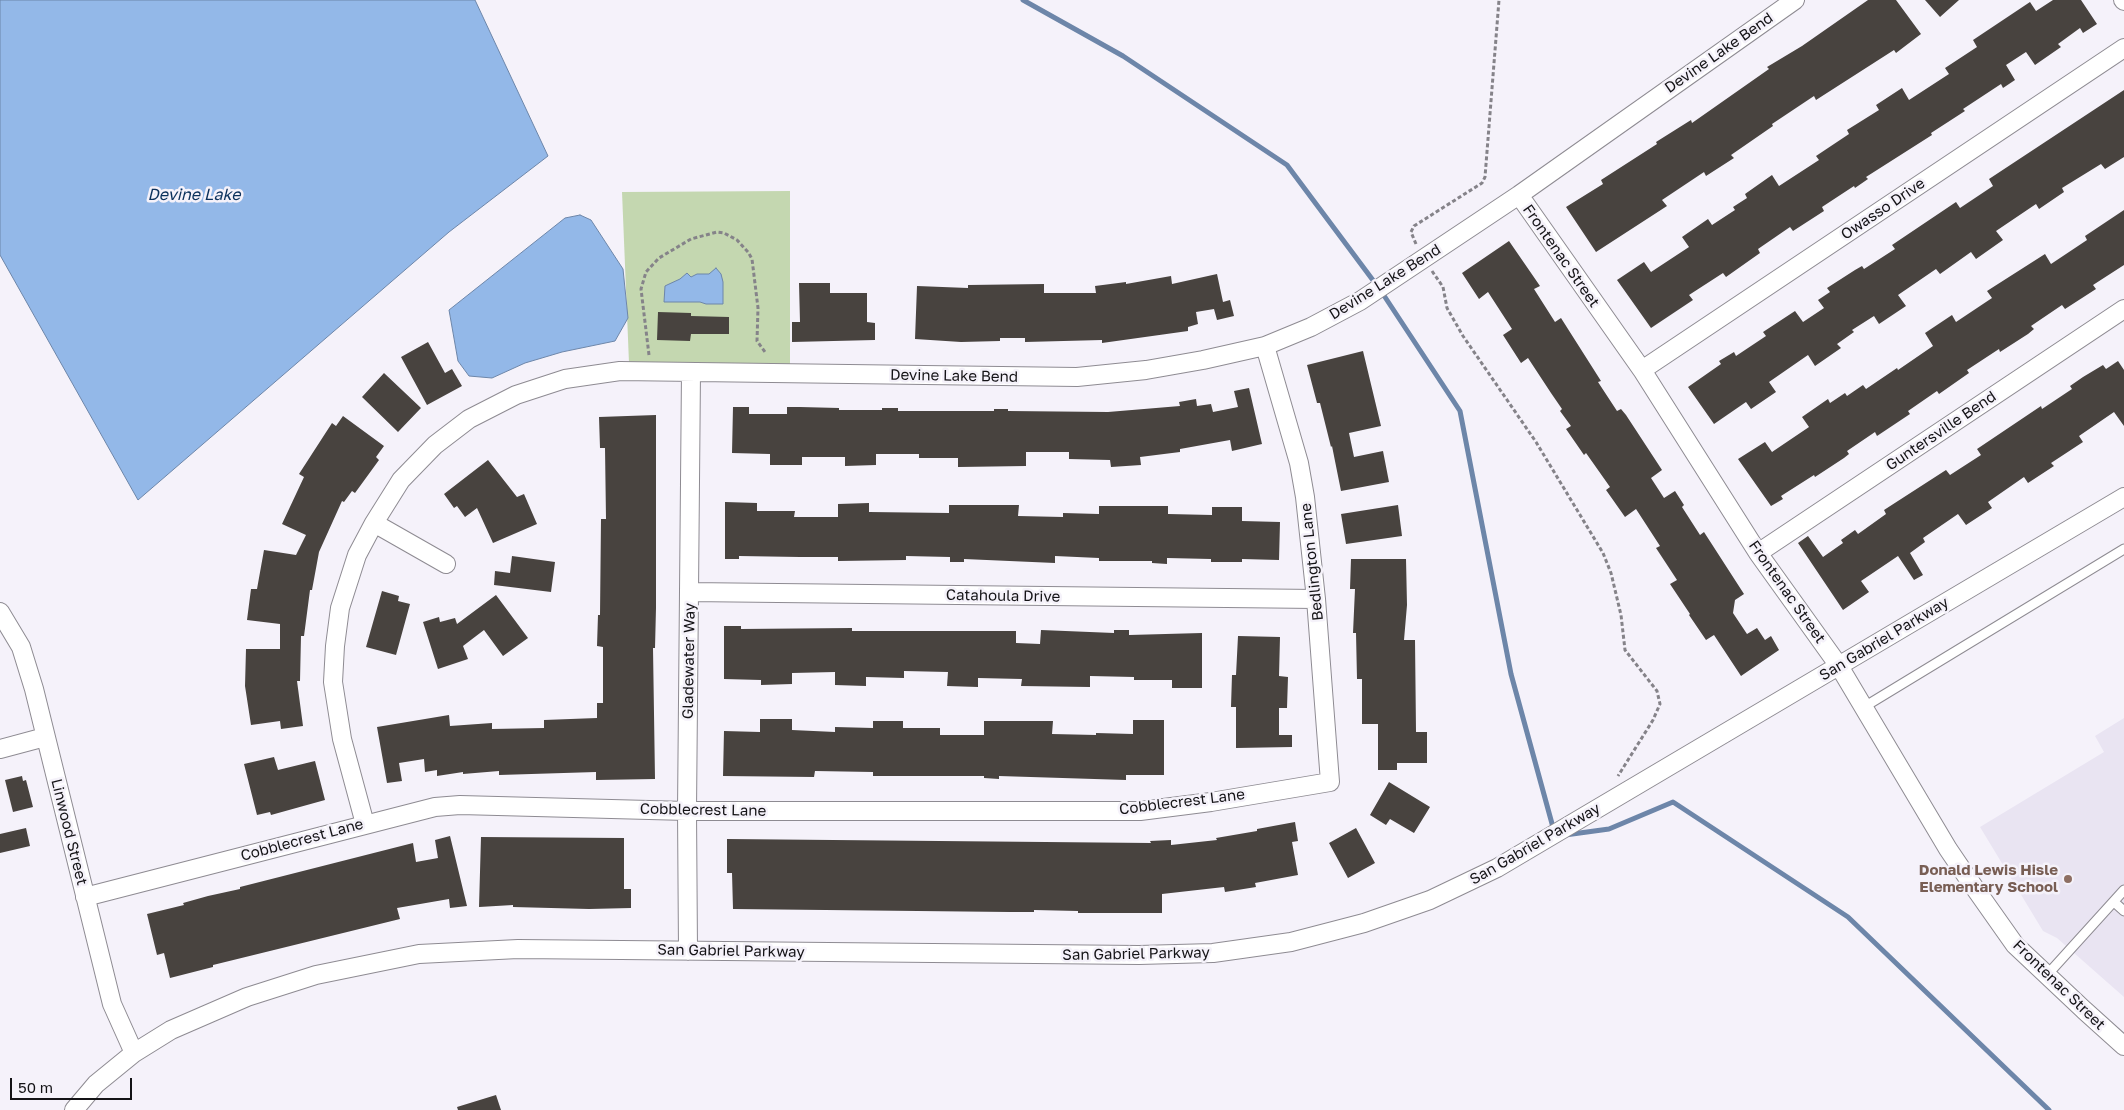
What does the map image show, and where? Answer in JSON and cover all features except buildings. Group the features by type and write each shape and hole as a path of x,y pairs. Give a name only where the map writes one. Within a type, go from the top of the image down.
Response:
{"street":[{"name":"Devine Lake Bend","path":"365,824 342,739 333,682 340,608 358,555 374,523 401,480 435,445 469,419 516,395 565,379 620,371 1077,377 1146,370 1265,346 1311,327 1360,301 1519,195 1795,0"},
{"name":"Owasso Drive","path":"1642,370 2124,48"},
{"name":"Frontenac Street","path":"1519,195 1642,370 1758,553 1839,666 1948,849 2016,945 2124,1046"},
{"name":"Guntersville Bend","path":"1758,553 2124,309"},
{"name":"Bedlington Lane","path":"1265,346 1299,463 1305,498 1316,599 1330,782"},
{"name":"Gladewater Way","path":"688,951 687,811 691,372"},
{"name":"San Gabriel Parkway","path":"74,1110 96,1084 134,1053 171,1030 246,997 316,974 419,954 518,949 1139,955 1213,953 1292,942 1364,924 1430,900 1497,868 2124,497"},
{"path":"374,523 446,564"},
{"name":"Catahoula Drive","path":"689,592 1316,599"},
{"name":"Linwood Street","path":"0,612 21,647 34,689 112,1004 134,1053"},
{"path":"0,749 45,737"},
{"name":"Cobblecrest Lane","path":"85,896 415,811 460,806 687,811 1140,811 1211,802 1330,782"}],"lane":[{"path":"1864,707 2124,549"},
{"path":"2047,975 2124,890"},
{"path":"2114,902 2124,911"}],"path":[{"path":"1499,0 1485,177 1482,183 1414,226 1411,232 1418,263 1442,287 1447,308 1463,336 1536,442 1603,553 1621,615 1625,650 1657,691 1660,704 1653,720 1618,776"},
{"path":"649,355 641,288 646,272 659,258 691,239 717,232 724,233 737,240 752,259 758,308 757,341 764,352"}],"shaded area":[{"name":"Donald Lewis Hisle Elementary School","path":"2124,718 2124,997 2057,938 2043,931 1980,827 2104,752 2095,736"}],"green space":[{"path":"790,191 790,364 629,363 622,192"}],"water":[{"name":"Devine Lake","path":"0,0 475,0 548,156 449,232 138,500 0,255"},
{"path":"580,215 591,220 623,269 628,318 615,341 562,352 525,363 492,378 469,376 458,361 449,310 565,218"},
{"path":"716,268 721,274 723,282 723,304 664,302 665,286 680,279 687,273 691,277 697,274 709,274"}],"waterway":[{"path":"1023,0 1123,56 1287,165 1381,291 1460,411 1511,674 1554,831"},
{"path":"1565,835 1609,829 1673,802 1848,917 2049,1110"}],"place":[{"name":"Donald Lewis Hisle Elementary School","path":"2068,879"}]}
